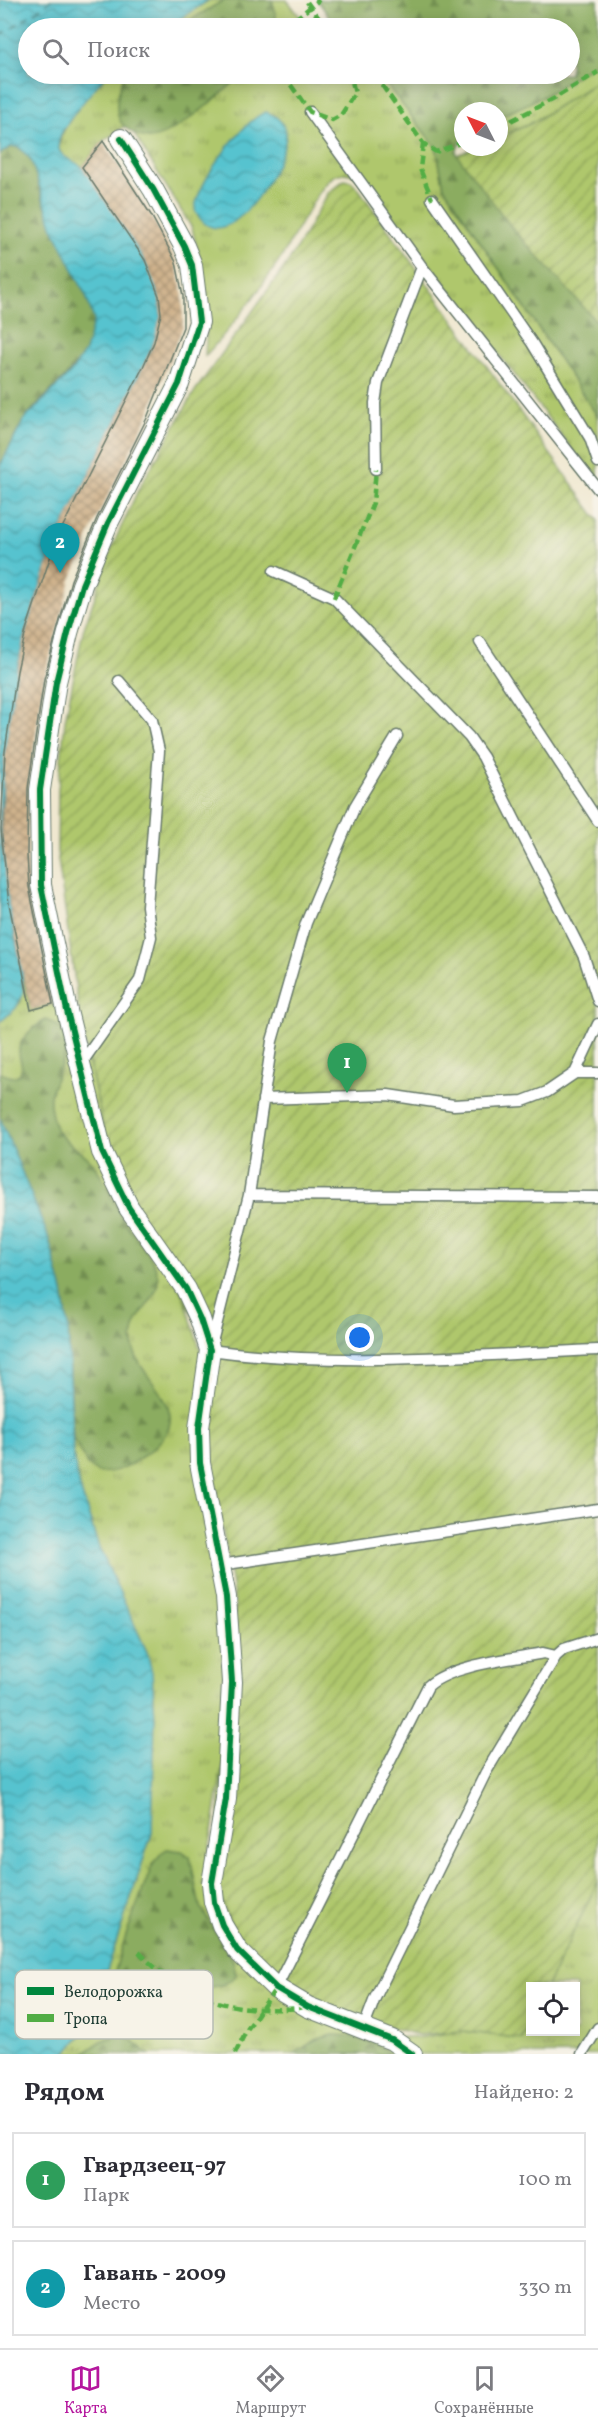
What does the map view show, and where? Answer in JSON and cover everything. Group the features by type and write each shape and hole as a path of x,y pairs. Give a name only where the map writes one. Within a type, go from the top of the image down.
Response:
{"street":[{"path":"121,139 153,189 184,246 192,265 199,322 179,384 108,523 82,585 54,693 40,790 41,885 52,946 102,1152 114,1183 129,1208 186,1289 210,1350 199,1428 200,1463 220,1565 230,1642 231,1735 226,1798 212,1883 222,1925 237,1950 276,1988 308,2007 364,2027 392,2040 412,2054"}],"lane":[{"path":"310,112 422,267 598,489"},
{"path":"432,199 532,343 598,448"},
{"path":"376,469 375,403 378,383 422,267"},
{"path":"590,438 598,462"},
{"path":"274,571 334,598 470,737 483,757 574,936 593,981 598,1001"},
{"path":"480,642 598,821"},
{"path":"81,1064 140,980 151,937 147,906 159,751 152,720 119,681"},
{"path":"397,736 355,806 306,923 272,1041 249,1195 210,1350 248,1355 372,1361 598,1350"},
{"path":"263,1100 388,1095 454,1105 523,1101 547,1092 575,1072 598,1024"},
{"path":"575,1072 598,1073"},
{"path":"249,1195 598,1197"},
{"path":"220,1565 598,1509"},
{"path":"364,2027 375,1998 486,1772 556,1656 564,1649 598,1638"},
{"path":"276,1988 428,1686 435,1679 454,1672 543,1653 556,1656"},
{"path":"582,2054 598,2028"}],"green space":[{"path":"209,0 287,0 301,18 181,18"},
{"path":"224,0 272,0 276,13 276,18 194,18"},
{"path":"317,0 598,0 598,62 580,73 580,18 330,18"},
{"path":"598,62 598,81 530,124 508,133 508,113 562,84 580,84 580,73"},
{"path":"598,81 598,323 513,229 458,156 508,156 508,133 530,124"},
{"path":"99,84 386,84 436,147 444,187 598,417 598,483 371,188 349,174 339,174 328,181 270,274 205,356 207,319 203,273 192,228 128,124 103,141 82,167 66,159 60,152 59,144 62,134"},
{"path":"121,84 232,84 184,123 158,136 148,138 129,131 120,121 117,108"},
{"path":"386,84 563,84 542,97 508,113 508,102 454,102 454,156 459,156 513,229 598,323 598,417 444,187 436,147"},
{"path":"13,146 27,154 35,169 44,203 81,283 94,321 91,336 77,363 26,417 0,466 0,154"},
{"path":"344,180 351,181 358,188 598,520 598,1881 549,1982 526,1982 526,2030 522,2039 463,2031 419,2035 330,2011 281,1983 236,1938 214,1882 235,1605 211,1459 214,1354 111,1161 81,1026 57,852 58,789 65,720 83,631 112,547 138,490 195,391 291,258 328,193"},
{"path":"22,973 31,1010 54,1004 58,1014 67,1011 182,1291 201,1352 200,1378 224,1639 223,1762 204,1884 392,2036 416,2038 463,2031 522,2039 526,2030 526,2036 580,2036 580,1982 549,1982 598,1881 598,2054 66,2054 78,2039 213,2039 213,1970 107,1970 152,1833 154,1695 147,1652 98,1545 79,1485 73,1454 68,1326 63,1292 48,1236 0,1118 0,1022 21,1002"},
{"path":"45,1020 58,1026 64,1033 67,1043 50,1097 56,1128 61,1136 88,1158 97,1169 120,1214 150,1257 157,1273 158,1283 155,1292 133,1332 134,1349 140,1364 168,1407 170,1421 164,1437 147,1453 124,1468 106,1472 98,1473 87,1464 73,1438 68,1326 63,1292 48,1236 0,1118 0,1073 12,1077 18,1075 22,1067 19,1053 21,1043"},
{"path":"167,1849 182,1851 190,1857 200,1907 233,1960 236,1976 225,1984 213,1987 213,1970 115,1970 152,1866 161,1853"},
{"path":"332,2035 363,2040 391,2054 294,2054 315,2040"},
{"path":"131,2039 149,2054 83,2054 103,2040"}],"water":[{"path":"0,0 209,0 181,18 18,18 18,84 99,84 66,126 58,146 62,155 79,165 88,174 130,235 156,285 161,315 157,335 146,361 56,540 26,630 17,671 5,751 1,829 9,904 22,973 23,994 16,1008 0,1022 0,466 24,420 73,370 85,351 94,320 86,296 53,228 31,160 20,148 12,146 0,154"},
{"path":"266,112 279,120 286,134 284,147 276,166 252,205 237,219 222,227 207,225 195,210 197,199 211,170 245,127"},
{"path":"0,1118 48,1236 63,1292 68,1326 73,1454 79,1485 98,1545 147,1652 152,1672 155,1717 152,1833 107,1970 15,1970 15,2039 78,2039 66,2054 0,2054"}],"building":[{"path":"103,141 151,215 176,262 183,296 183,327 147,418 97,518 71,580 44,679 28,788 27,855 29,887 53,1004 31,1010 9,904 1,829 5,751 17,671 26,630 56,540 143,367 154,342 161,314 159,296 145,260 82,167"}],"ferry route":[{"path":"26,18 52,0"},
{"path":"0,36 18,24"}],"marked path":[{"path":"296,18 319,0"},
{"path":"307,2 319,18"},
{"path":"580,83 598,72"},
{"path":"290,84 310,112 332,120 341,115 355,93 353,84"},
{"path":"381,84 423,143 436,152 454,145"},
{"path":"508,122 578,84"},
{"path":"423,143 420,169 432,199"},
{"path":"334,598 373,503 376,469"},
{"path":"139,1952 158,1970"},
{"path":"235,2054 246,2031 276,1988"},
{"path":"213,2001 237,2007 260,2009 308,2007"}],"cycle path":[{"path":"121,139 153,189 184,246 192,265 199,322 179,384 108,523 82,585 68,633 56,682 40,790 41,885 67,1011 102,1152 129,1208 186,1289 200,1319 210,1350 199,1428 200,1463 226,1597 232,1682 226,1799 212,1883 214,1902 222,1925 237,1950 276,1988 308,2007 392,2040 412,2054"}],"place":[{"name":"Гавань - 2009","path":"60,573"},
{"name":"Гвардзеец-97","path":"347,1093"}]}
